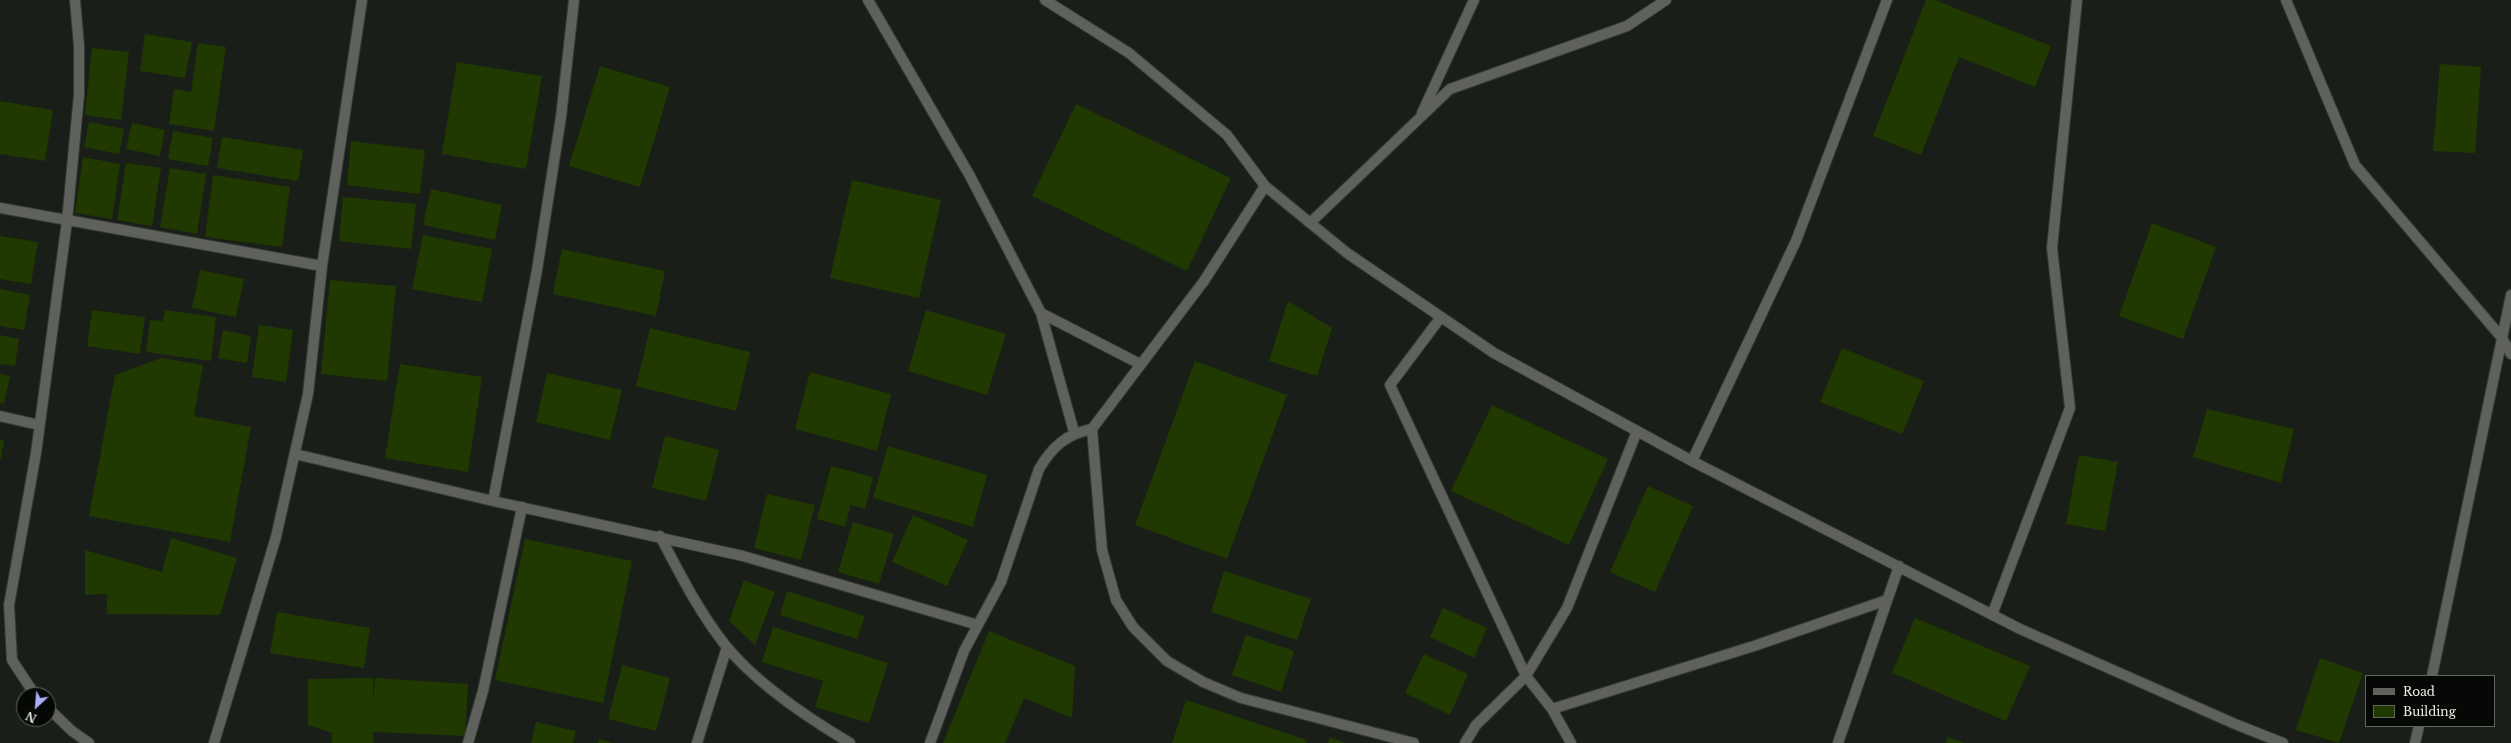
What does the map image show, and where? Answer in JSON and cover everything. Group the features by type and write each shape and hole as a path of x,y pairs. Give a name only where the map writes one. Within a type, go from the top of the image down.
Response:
{"street":[{"path":"30,687 12,660 4,604 39,425 67,221 79,95 79,46 75,0"},
{"path":"214,743 276,536 308,394 322,266 362,0"},
{"path":"493,501 538,270 561,117 574,0"},
{"path":"868,0 970,176 1041,313 1074,432"},
{"path":"1045,0 1129,53 1220,130 1265,186 1347,253 1494,353 1692,461 1992,615 2221,718 2283,743"},
{"path":"1420,118 1474,0"},
{"path":"1310,223 1450,89 1627,26 1666,0"},
{"path":"1692,461 1796,241 1887,0"},
{"path":"1992,615 2070,408 2052,248 2076,0"},
{"path":"2286,0 2355,165 2502,338 2511,354"},
{"path":"1265,186 1204,281 1092,429 1102,550 1116,600 1133,627 1167,661 1203,682 1241,698 1414,743"},
{"path":"0,208 322,266"},
{"path":"2432,675 2511,295"},
{"path":"1041,313 1140,364"},
{"path":"1441,317 1390,385 1526,676 1552,709 1571,743"},
{"path":"0,416 39,425"},
{"path":"930,743 964,651 1001,582 1039,469 1049,452 1074,432 1092,429"},
{"path":"1464,743 1476,725 1526,676 1567,608 1637,431"},
{"path":"295,454 493,501 660,536 743,556 978,625"},
{"path":"468,743 483,691 522,507"},
{"path":"660,536 702,612 727,647 755,675 804,714 850,743"},
{"path":"1838,743 1899,566"},
{"path":"1552,709 1754,646 1887,600"},
{"path":"697,743 727,647"},
{"path":"56,716 72,731 89,743"},
{"path":"2415,743 2419,727"}],"building":[{"path":"1926,0 1935,0 2051,46 2035,87 1959,57 1921,155 1873,136"},
{"path":"145,34 192,42 185,78 140,71"},
{"path":"198,43 226,47 214,131 169,124 174,89 191,92"},
{"path":"92,48 129,52 121,120 85,115"},
{"path":"457,62 542,76 526,169 442,154"},
{"path":"2440,64 2481,67 2475,153 2433,151"},
{"path":"600,66 670,87 640,187 569,166"},
{"path":"0,101 53,110 45,161 0,154"},
{"path":"1076,104 1231,178 1187,271 1032,196"},
{"path":"89,122 124,129 119,154 84,147"},
{"path":"132,123 165,130 160,156 126,149"},
{"path":"173,131 213,138 208,166 168,159"},
{"path":"222,137 303,150 298,181 217,168"},
{"path":"351,141 425,150 420,194 347,185"},
{"path":"83,157 120,164 112,219 75,213"},
{"path":"126,163 161,168 152,226 117,220"},
{"path":"170,168 206,174 197,234 160,227"},
{"path":"213,175 290,187 282,247 205,237"},
{"path":"852,180 941,200 919,298 830,278"},
{"path":"431,189 502,205 495,240 423,225"},
{"path":"343,197 416,204 411,249 339,241"},
{"path":"2152,223 2216,247 2183,339 2119,316"},
{"path":"423,235 492,249 482,302 412,289"},
{"path":"0,236 38,242 31,284 0,279"},
{"path":"562,249 665,271 656,316 553,294"},
{"path":"200,270 244,279 236,317 192,308"},
{"path":"330,280 396,286 387,381 321,374"},
{"path":"0,289 30,295 24,330 0,326"},
{"path":"1288,301 1332,328 1317,376 1269,361"},
{"path":"92,310 145,317 140,354 87,346"},
{"path":"165,310 216,317 211,361 146,352 150,320 163,321"},
{"path":"926,310 1006,334 987,395 908,371"},
{"path":"259,325 293,330 286,382 252,377"},
{"path":"650,328 750,352 736,411 636,386"},
{"path":"223,330 251,336 247,363 218,358"},
{"path":"0,335 19,339 15,366 0,364"},
{"path":"1842,348 1924,381 1902,434 1820,402"},
{"path":"161,358 203,365 194,416 251,427 230,542 89,516 115,375"},
{"path":"1195,361 1287,395 1227,559 1135,525"},
{"path":"400,364 482,377 468,472 385,458"},
{"path":"810,372 891,394 877,451 795,429"},
{"path":"547,373 622,390 610,440 536,422"},
{"path":"0,374 10,376 4,404 0,403"},
{"path":"1492,405 1608,459 1569,545 1451,491"},
{"path":"2207,409 2294,429 2281,483 2193,457"},
{"path":"665,436 719,450 706,501 652,488"},
{"path":"0,440 4,440 1,459 0,459"},
{"path":"888,446 987,475 973,527 873,498"},
{"path":"2079,455 2118,462 2105,531 2066,524"},
{"path":"831,466 873,477 865,509 851,505 845,527 817,519"},
{"path":"1648,486 1693,506 1655,592 1610,572"},
{"path":"767,494 815,505 801,560 754,548"},
{"path":"913,515 968,540 947,586 892,562"},
{"path":"853,522 894,534 879,584 838,572"},
{"path":"171,538 237,558 220,615 107,614 107,594 85,595 85,550 162,572"},
{"path":"525,539 632,561 603,703 495,680"},
{"path":"1224,571 1311,599 1297,640 1211,612"},
{"path":"744,580 775,592 755,645 729,621"},
{"path":"787,591 865,616 857,639 780,615"},
{"path":"1443,608 1487,628 1474,658 1430,637"},
{"path":"277,612 370,628 364,668 270,653"},
{"path":"1915,618 2030,666 2006,721 1892,673"},
{"path":"773,627 888,663 869,723 815,707 823,681 762,662"},
{"path":"989,631 1075,666 1072,718 1024,698 1005,743 943,743"},
{"path":"1246,635 1294,651 1281,692 1232,675"},
{"path":"1424,654 1468,674 1450,715 1405,693"},
{"path":"2320,658 2363,673 2339,743 2296,730"},
{"path":"622,665 670,678 656,731 608,719"},
{"path":"373,678 373,702 375,678 468,684 465,736 373,732 374,743 332,743 332,733 308,725 308,679"},
{"path":"1186,700 1307,740 1306,743 1172,743"},
{"path":"536,722 576,731 573,743 531,743"},
{"path":"1330,737 1345,743 1328,743"},
{"path":"1948,737 1964,743 1946,743"},
{"path":"599,739 612,743 598,743"}]}
